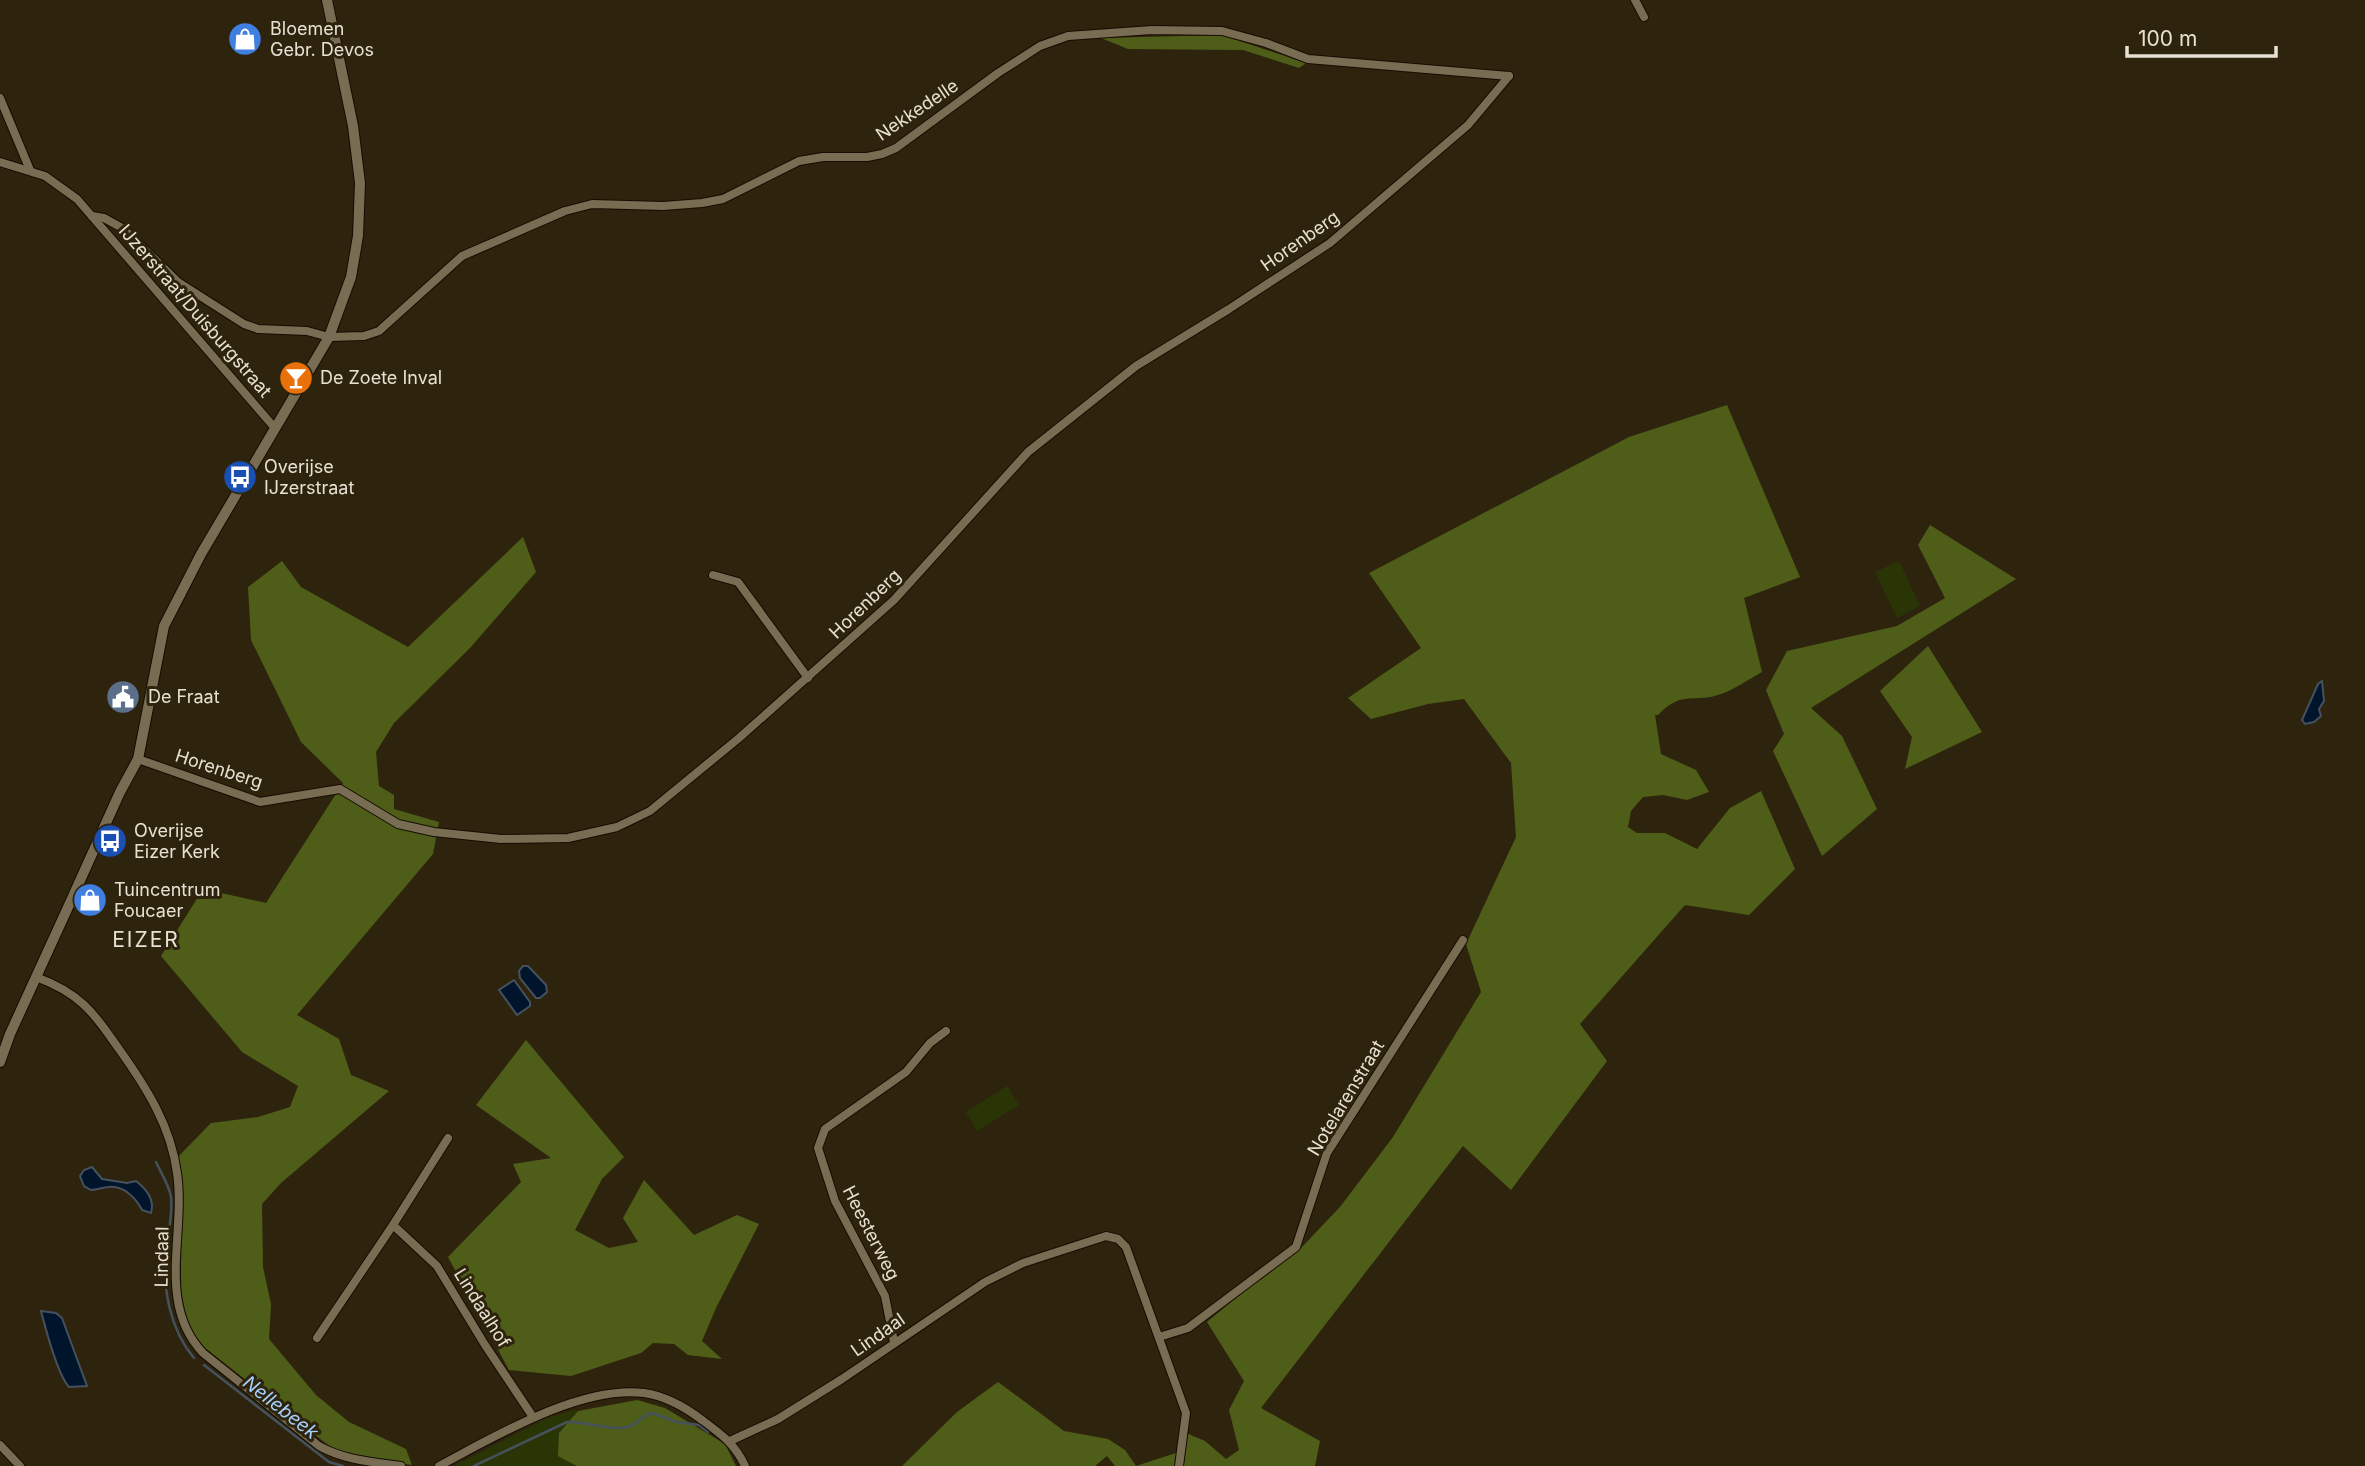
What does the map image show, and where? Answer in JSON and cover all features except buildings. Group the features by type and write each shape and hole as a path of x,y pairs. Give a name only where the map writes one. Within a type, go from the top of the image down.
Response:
{"street":[{"path":"0,1062 5,1032 36,977 120,792 138,759 164,626 201,554 329,337 351,277 360,204 356,144 327,0"},
{"path":"1634,0 1644,17"},
{"name":"Nekkedelle","path":"92,216 104,218 124,229 178,282 244,324 258,329 307,331 329,337 364,336 379,331 461,256 565,211 592,204 663,206 702,203 723,199 799,161 882,154 895,148 1040,46 1068,36 1152,30 1223,31 1308,59 1509,76"},
{"name":"Horenberg","path":"138,759 260,802 340,789 398,824 434,832 500,839 568,838 617,827 650,811 808,678 894,600 1028,452 1136,366 1330,243 1468,125 1509,76"},
{"path":"0,98 30,170"},
{"name":"IJzerstraat/Duisburgstraat","path":"0,162 45,176 77,199 274,427"},
{"path":"713,575 738,582 808,678"},
{"name":"Notelarenstraat","path":"1158,1337 1188,1328 1296,1247 1326,1153 1463,940"},
{"name":"Lindaal","path":"36,977 68,992 91,1010 141,1079 157,1109 169,1138 177,1172 180,1207 174,1278 185,1330 193,1342 203,1353 319,1446 333,1454 401,1466"},
{"name":"Heesterweg","path":"894,1342 885,1296 835,1200 818,1147 825,1129 906,1072 930,1043 946,1031"},
{"path":"317,1338 448,1138"},
{"name":"Lindaalhof","path":"393,1225 438,1266 485,1345 533,1417"},
{"name":"Lindaal","path":"730,1441 778,1419 985,1282 1013,1268 1106,1236 1118,1239 1126,1247 1186,1413 1179,1466"},
{"path":"439,1466 555,1408 604,1396 644,1393 670,1400 694,1414 730,1441 744,1466"},
{"path":"0,1445 20,1466"}],"green space":[{"path":"1222,35 1306,63 1299,68 1243,50 1128,49 1101,38"},
{"path":"1727,405 1800,577 1744,598 1762,672 1726,692 1712,697 1675,702 1655,715 1661,754 1696,770 1709,792 1687,800 1663,795 1643,797 1631,811 1628,827 1637,833 1665,833 1697,849 1730,808 1761,791 1795,869 1749,915 1685,905 1580,1024 1607,1061 1511,1190 1463,1146 1261,1408 1320,1441 1315,1466 1136,1466 1185,1450 1186,1433 1205,1441 1226,1459 1239,1450 1229,1410 1244,1381 1207,1322 1301,1248 1340,1207 1393,1137 1481,992 1466,944 1516,837 1511,763 1464,699 1428,704 1371,719 1348,698 1421,648 1369,573 1629,437"},
{"path":"1930,525 2016,579 1811,708 1842,736 1877,809 1822,856 1773,751 1784,734 1766,690 1787,651 1897,626 1945,598 1918,545"},
{"path":"523,537 536,572 470,648 394,723 376,752 379,786 394,795 394,809 439,822 433,854 297,1015 339,1039 351,1075 389,1091 281,1183 262,1204 263,1267 271,1304 269,1339 316,1395 349,1422 406,1449 412,1465 342,1456 190,1336 178,1276 183,1210 177,1158 211,1123 258,1117 290,1107 298,1086 242,1052 161,956 203,889 266,903 343,783 301,742 251,640 248,587 282,561 301,587 408,647"},
{"path":"1899,561 1920,606 1897,618 1875,572"},
{"path":"1928,646 1982,732 1905,769 1912,737 1880,691"},
{"path":"526,1040 624,1157 602,1179 575,1230 609,1248 638,1242 623,1218 644,1180 694,1235 737,1215 759,1224 702,1341 722,1359 688,1355 674,1344 653,1343 641,1353 571,1376 509,1370 448,1257 521,1182 513,1164 551,1158 476,1105"},
{"path":"1007,1086 1019,1105 977,1131 966,1112"},
{"path":"998,1382 1064,1431 1108,1439 1125,1450 1136,1466 1115,1466 1107,1456 1095,1466 902,1466 957,1412"},
{"path":"637,1400 665,1408 725,1444 736,1466 577,1466 558,1456 559,1433 578,1411"},
{"path":"578,1411 559,1433 577,1466 454,1466 547,1418"}],"water":[{"path":"2322,681 2324,701 2319,709 2321,716 2314,722 2305,724 2302,720 2318,684"},
{"path":"523,966 528,966 546,985 547,992 540,998 536,998 520,978 519,971"},
{"path":"514,980 530,1002 530,1006 517,1015 499,990"},
{"path":"92,1167 102,1179 127,1183 136,1181 149,1195 151,1213 142,1210 124,1190 107,1187 91,1190 84,1186 80,1176 84,1170"},
{"path":"41,1311 56,1313 62,1318 87,1386 69,1387 65,1381 52,1351"}],"waterway":[{"name":"Nellebeek","path":"156,1162 171,1197 165,1265 167,1293 179,1335 194,1358"},
{"name":"Nellebeek","path":"204,1365 329,1462 343,1466"},
{"name":"Nellebeek","path":"474,1466 567,1422 621,1428 631,1426 652,1413 676,1422 699,1425 708,1432"}],"place":[{"name":"Bloemen Gebr. Devos","path":"245,39"},
{"name":"De Zoete Inval","path":"296,378"},
{"name":"Overijse IJzerstraat","path":"240,477"},
{"name":"De Fraat","path":"123,697"},
{"name":"Overijse Eizer Kerk","path":"110,841"},
{"name":"Tuincentrum Foucaer","path":"90,900"}],"district":[{"name":"EIZER","path":"146,940"}]}
